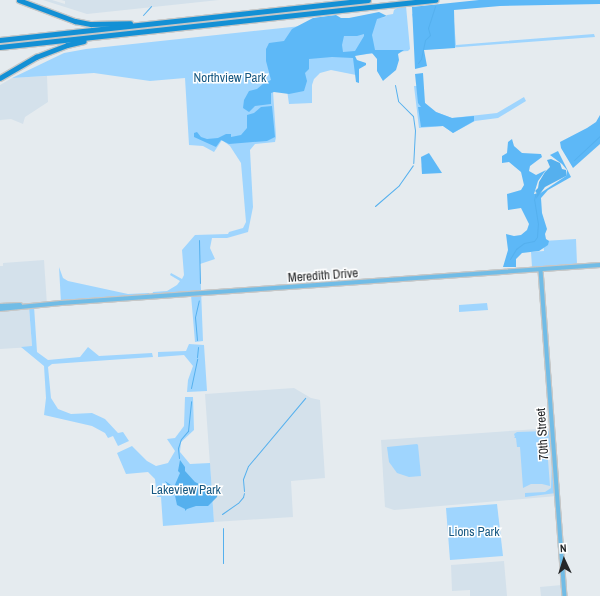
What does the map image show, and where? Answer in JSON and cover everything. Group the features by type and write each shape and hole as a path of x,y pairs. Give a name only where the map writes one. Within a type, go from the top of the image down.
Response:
{"highway":[{"path":"19,0 75,21 91,24 161,22"},
{"path":"0,40 368,0"},
{"path":"0,47 435,0"},
{"path":"0,78 36,57 54,49 102,36"}],"main road":[{"name":"Meredith Drive","path":"0,310 47,305 600,265"},
{"name":"70th Street","path":"541,270 565,596"},
{"name":"Meredith Drive","path":"0,306 47,305"}],"shaded area":[{"path":"43,0 52,0 65,4 65,1 61,0 219,0 87,14"},
{"path":"479,0 600,0 600,4 500,6 454,10 455,48 424,50 427,66 415,69 412,7"},
{"path":"379,12 387,16 377,19 372,35 375,50 404,50 398,54 399,60 396,70 383,81 377,71 377,59 372,53 355,56 357,60 366,63 366,65 359,69 359,83 356,82 353,58 332,57 309,59 309,69 305,73 307,81 304,91 289,94 274,92 271,93 271,104 255,106 249,112 243,108 244,100 249,91 257,89 264,83 271,80 266,61 266,49 269,43 284,41 292,29 313,18 336,15 341,18 349,18","holes":["364,34 355,51 343,52 342,45 344,36 357,36"]},
{"path":"423,73 425,103 436,112 452,118 474,116 474,121 453,133 443,126 421,127 418,107 421,107 418,103 415,74"},
{"path":"47,76 48,102 25,117 23,124 11,119 0,120 0,85 12,78"},
{"path":"272,106 275,137 267,141 229,144 221,140 216,147 194,137 194,133 197,132 201,137 207,139 218,138 226,134 231,134 231,137 241,135 247,128 247,115 254,113 261,107"},
{"path":"600,115 600,144 573,168 561,148 560,142 596,122"},
{"path":"512,139 514,146 522,153 541,154 542,157 530,166 529,171 536,175 546,170 538,181 534,194 539,194 566,176 567,170 550,155 558,151 571,177 548,190 541,198 542,213 547,229 545,234 546,239 549,241 548,245 539,251 522,253 516,259 516,267 503,267 508,250 506,234 514,236 521,235 527,230 529,224 521,208 508,210 507,194 521,190 524,185 521,172 509,162 502,163 502,156 507,153 508,142"},
{"path":"429,153 442,173 422,174 421,157"},
{"path":"551,159 560,163 562,169 566,170 566,176 545,187 536,199 537,193 535,191 538,188 539,182 545,172 550,167 547,160"},
{"path":"44,260 47,305 0,306 0,266 3,266 3,263"},
{"path":"29,307 32,347 0,349 0,309"},
{"path":"294,388 311,398 320,400 325,478 291,481 293,517 214,522 205,394"},
{"path":"552,428 557,496 394,510 385,507 381,440"},
{"path":"180,460 185,467 185,471 195,482 218,493 217,497 208,506 196,506 185,511 185,509 177,505 174,491 171,490 165,481 174,487 180,473 178,471"},
{"path":"504,561 507,596 470,596 470,590 452,591 451,565"},
{"path":"562,585 563,596 541,596 540,587"}],"green space":[{"name":"Northview Park","path":"400,6 406,6 410,49 408,51 355,55 356,75 331,70 320,73 314,79 312,85 312,103 289,104 287,90 273,91 275,142 255,144 250,150 253,207 248,232 227,238 212,238 210,248 215,259 200,264 203,341 195,342 191,295 61,303 59,267 63,278 68,281 128,294 149,293 151,297 153,292 167,291 177,285 180,281 170,275 171,273 182,279 184,275 182,250 195,235 228,234 229,232 243,228 246,222 241,163 230,146 222,140 214,152 203,146 189,145 185,78 150,81 94,73 12,78 64,53 86,49 386,17 387,15 393,14 394,10"},
{"path":"453,10 456,45 594,34 595,37 421,50 412,14"},
{"path":"414,86 417,86 425,103 436,112 452,118 497,113 524,97 526,101 498,118 475,121 453,133 443,126 419,128"},
{"path":"576,239 577,264 532,267 531,252 544,251 543,241"},
{"path":"487,303 488,310 459,312 459,305"},
{"path":"34,306 37,352 48,360 80,357 88,347 99,356 152,353 153,357 52,364 48,367 51,398 58,409 71,414 92,413 105,419 118,433 123,432 129,441 118,446 113,436 108,438 105,433 92,426 44,415 46,398 44,366 21,347 32,346 29,307"},
{"path":"189,344 204,345 207,391 187,392 188,380 193,366 184,355 158,357 158,352 186,351"},
{"name":"Lakeview Park","path":"185,397 193,397 194,430 181,442 180,452 190,464 210,463 214,522 163,526 161,497 157,497 155,479 148,472 126,474 117,453 132,446 147,461 156,466 168,463 175,451 167,439 175,438 184,426"},
{"path":"548,431 552,434 556,493 525,497 525,493 545,492 551,488 552,452 551,447 547,447 550,486 531,484 523,488 520,447 517,447 514,434 517,432"},
{"path":"417,444 421,476 409,477 397,473 389,462 387,447"},
{"name":"Lions Park","path":"497,504 503,556 450,560 446,508"}],"waterway":[{"path":"143,15 151,6"},
{"path":"418,63 421,59 425,40 430,35 428,28 435,6"},
{"path":"395,85 398,101 413,116 415,130 413,163"},
{"path":"574,160 600,136"},
{"path":"375,206 399,185 413,165"},
{"path":"510,259 516,249 524,243 534,241 537,237 538,224 534,200 536,192"},
{"path":"199,240 200,283"},
{"path":"197,340 195,317 199,300"},
{"path":"197,357 198,347"},
{"path":"191,388 197,359"},
{"path":"244,491 243,479 248,466 305,398"},
{"path":"179,458 178,448 181,439 188,431 191,401"},
{"path":"222,514 238,503 243,497 244,493"},
{"path":"223,528 223,563"}]}
